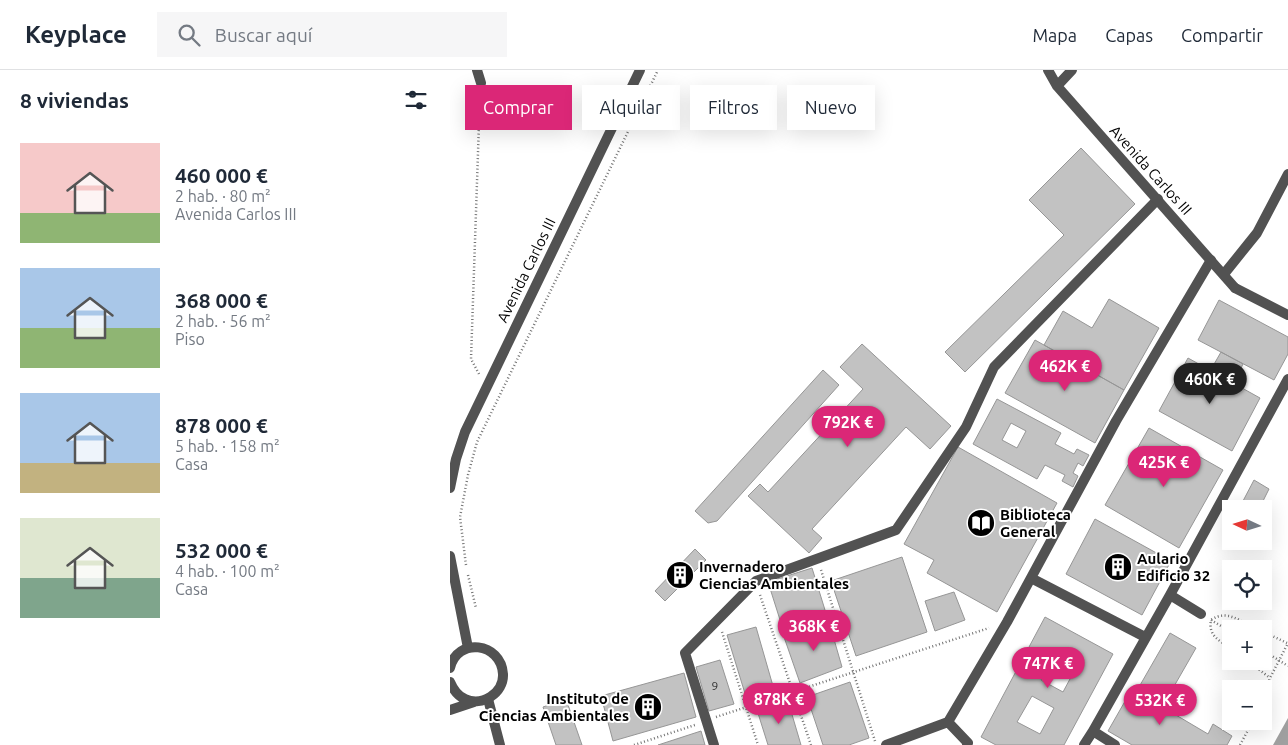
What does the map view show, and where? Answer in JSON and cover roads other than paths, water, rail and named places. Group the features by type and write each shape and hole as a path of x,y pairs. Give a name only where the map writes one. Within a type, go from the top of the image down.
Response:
{"street":[{"path":"477,70 481,83"},
{"name":"Avenida Carlos III","path":"450,488 456,459 465,432 640,70"},
{"name":"Avenida Carlos III","path":"1048,70 1057,86 1235,288 1288,315"},
{"path":"1057,86 1072,70"},
{"path":"1224,274 1256,233 1288,174"},
{"path":"714,745 685,653 756,582 896,530 966,427 994,367 1158,199"},
{"path":"886,745 948,722 1007,622 1116,421 1211,260"},
{"path":"1084,745 1170,595 1288,379"},
{"path":"450,556 468,648"},
{"path":"1031,578 1145,637"},
{"path":"1170,595 1201,614"},
{"path":"450,668 457,655 468,648 482,648 491,651 497,657 502,665 503,676 501,685 496,693 488,699 450,710"},
{"path":"450,682 456,693 464,699 475,702"},
{"path":"488,699 500,745"},
{"path":"948,722 968,743 967,745"},
{"path":"1092,731 1114,745"}],"place":[{"name":"Biblioteca General","path":"981,523"},
{"name":"Aulario Edificio 32","path":"1118,567"},
{"name":"Invernadero Ciencias Ambientales","path":"680,575"},
{"name":"Instituto de Ciencias Ambientales","path":"648,707"}]}
